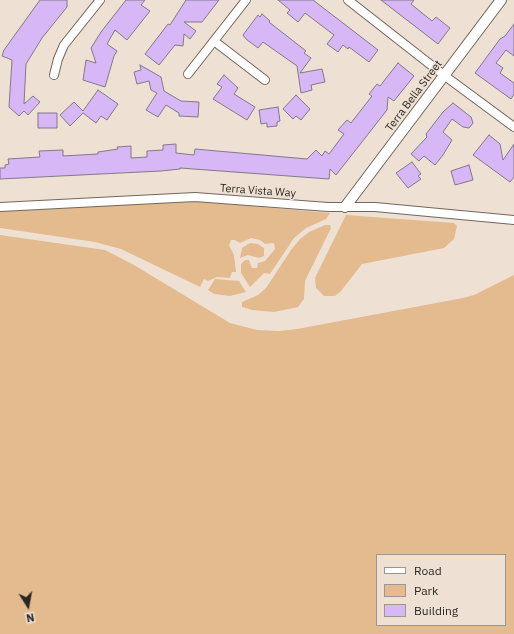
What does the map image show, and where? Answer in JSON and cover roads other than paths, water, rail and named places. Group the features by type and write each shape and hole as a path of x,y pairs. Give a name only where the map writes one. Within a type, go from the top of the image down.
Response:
{"street":[{"path":"54,75 64,45 100,0"},
{"path":"188,74 246,0"},
{"path":"348,0 444,76 514,127"},
{"name":"Terra Bella Street","path":"345,207 501,0"},
{"path":"214,40 265,80"},
{"name":"Terra Vista Way","path":"0,207 195,197 345,207 375,207 514,220"}]}
